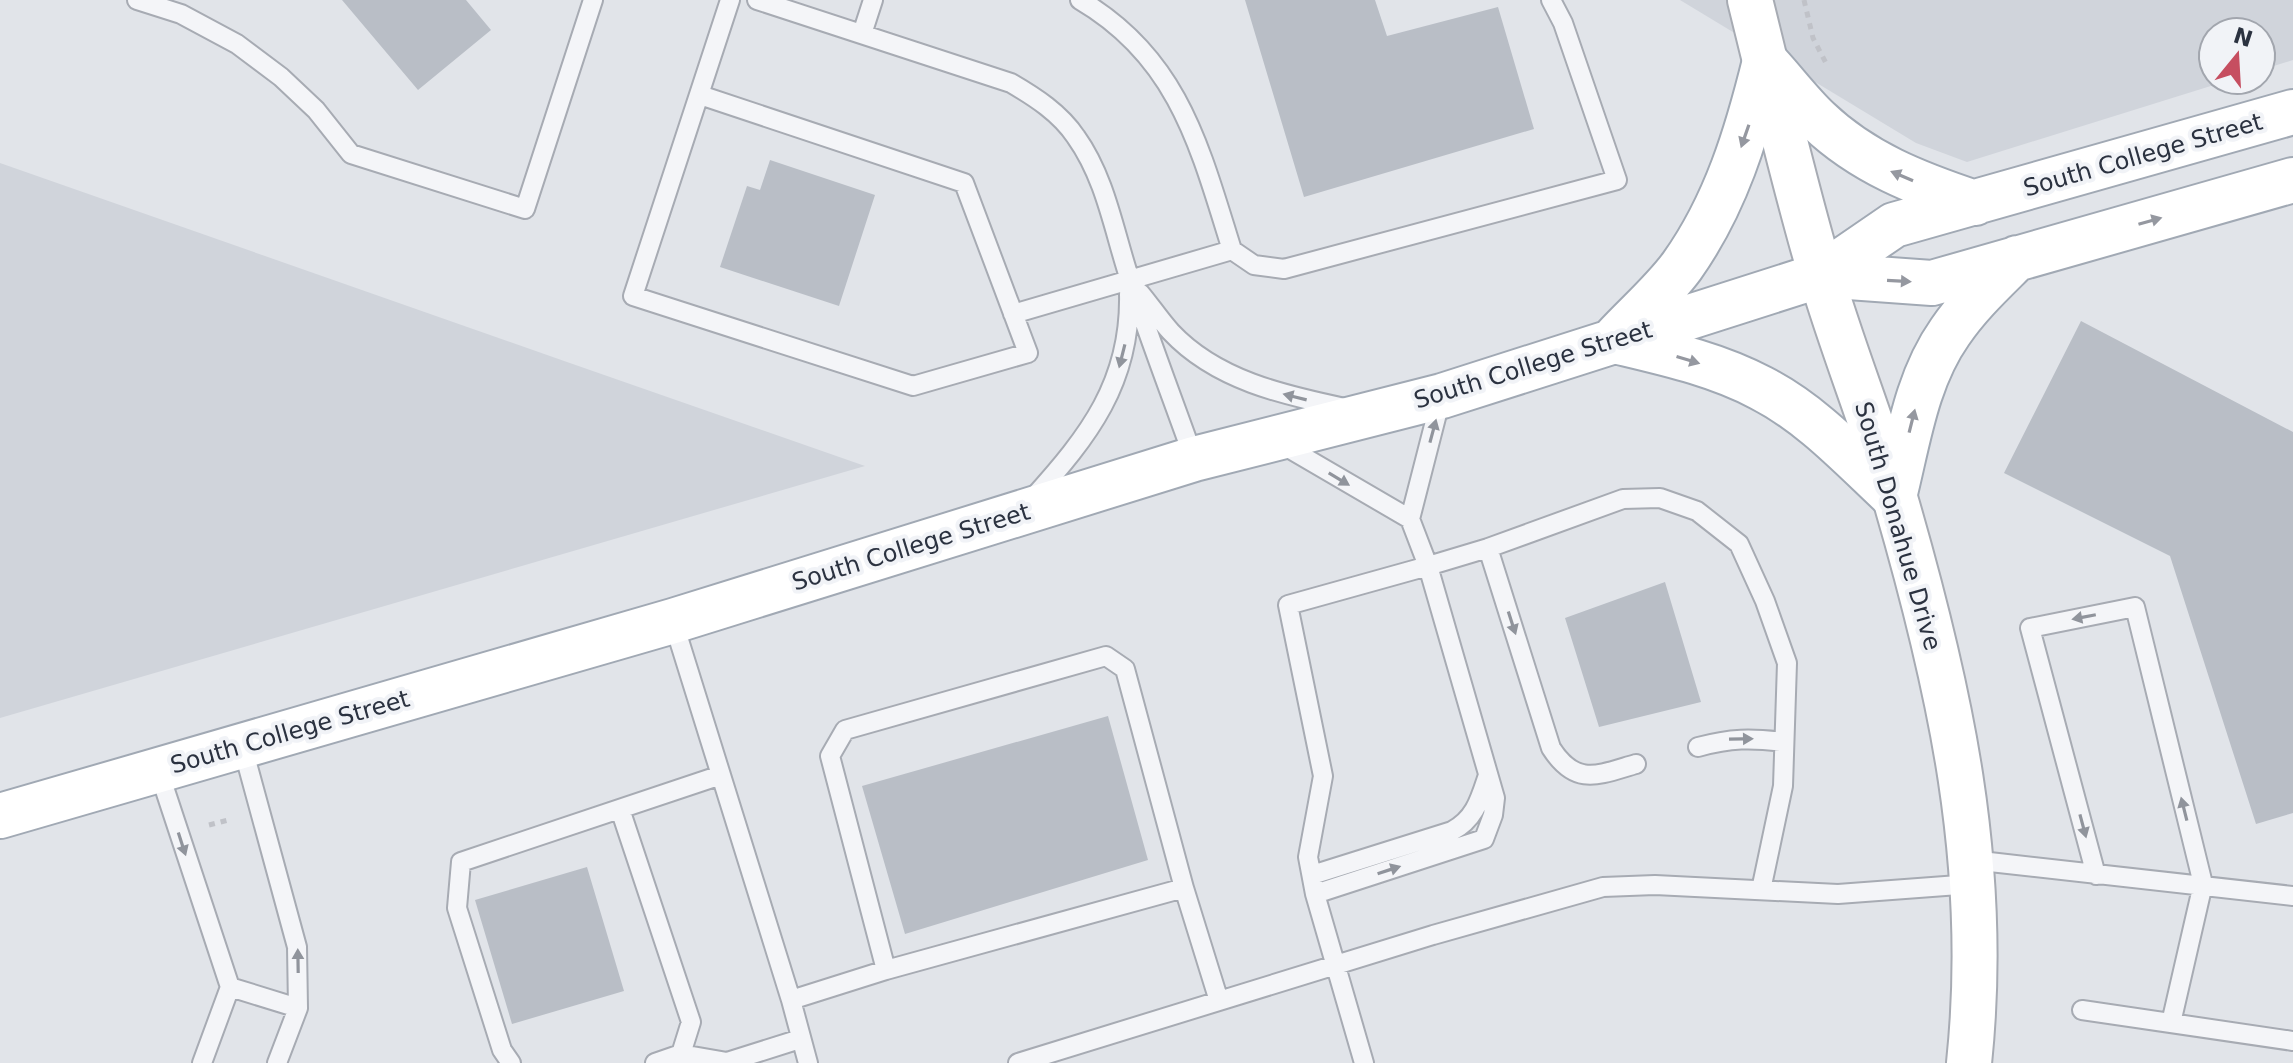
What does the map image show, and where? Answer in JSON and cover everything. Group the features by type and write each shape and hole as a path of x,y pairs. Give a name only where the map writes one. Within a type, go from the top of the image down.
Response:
{"main road":[{"name":"South Donahue Drive","path":"1750,0 1821,275 1894,497 1929,623 1957,749 1973,872 1976,951 1969,1063"},
{"path":"1765,61 1818,121 1855,150 1886,169 1975,203"},
{"path":"1765,61 1751,121 1711,220 1680,269 1612,341 1706,365 1762,388 1801,414 1894,497 1925,377 1948,334 2017,258"},
{"name":"South College Street","path":"0,816 673,621 1194,459 1442,396 1821,275 1894,225 2293,112"},
{"name":"South College Street","path":"1821,275 1932,283 2293,180"}],"lane":[{"path":"137,0 181,14 237,44 281,77 316,110 351,154 525,209 593,0"},
{"path":"700,95 964,183 1028,353 913,386 633,296 730,0"},
{"path":"757,0 1011,83 1034,96 1060,118 1087,154 1099,180 1129,278 1194,459"},
{"path":"862,34 873,0"},
{"path":"1080,0 1135,43 1160,72 1181,104 1199,143 1232,250 1254,265 1284,269 1617,180 1563,23 1551,0"},
{"path":"1013,314 1232,250"},
{"path":"1129,278 1172,333 1227,373 1298,398 1371,413"},
{"path":"1019,513 1079,446 1102,408 1120,368 1130,325 1129,278"},
{"path":"1315,894 1484,839 1493,815 1495,798 1428,566 1410,519 1442,396"},
{"path":"1272,439 1410,519"},
{"path":"1364,1063 1315,894 1308,857 1323,776 1288,605 1488,548 1623,499 1660,498 1697,511 1739,544 1765,601 1787,663 1783,786 1761,890"},
{"path":"1488,548 1551,748 1562,765 1578,774 1593,777 1636,764"},
{"path":"2096,875 2030,628 2135,607 2203,884 2171,1023"},
{"path":"673,621 808,1063"},
{"path":"886,970 830,756 845,730 1106,656 1125,669 1184,888 1219,1001"},
{"path":"1698,747 1724,739 1784,742"},
{"path":"242,745 297,947 298,1008 277,1063"},
{"path":"158,769 230,987 202,1063"},
{"path":"511,1063 502,1050 457,908 461,862 721,775"},
{"path":"1312,875 1464,825 1477,809 1488,775"},
{"path":"620,809 691,1022 681,1054"},
{"path":"1018,1063 1603,887 1655,885 1838,894 1973,872 2096,875 2293,896"},
{"path":"791,1000 886,970 1184,888"},
{"path":"230,987 298,1008"},
{"path":"2082,1010 2293,1041"},
{"path":"655,1063 681,1054 727,1062 800,1039"}],"path":[{"path":"1804,0 1813,38 1834,78"},
{"path":"209,825 232,819"}],"shaded area":[{"path":"1680,0 2293,0 2293,60 2277,65 2277,16 2197,16 2197,90 1967,162 1916,143"},
{"path":"0,163 567,362 865,466 0,718"}],"building":[{"path":"342,0 466,0 491,30 418,90"},
{"path":"1245,0 1375,0 1387,36 1498,7 1534,129 1304,197"},
{"path":"770,160 875,195 839,306 720,267 747,186 760,190"},
{"path":"2081,321 2293,432 2293,813 2256,824 2170,556 2004,473"},
{"path":"1665,582 1701,702 1599,727 1565,618"},
{"path":"1108,716 1148,860 905,934 862,786"},
{"path":"587,867 624,991 512,1024 475,900"}]}
